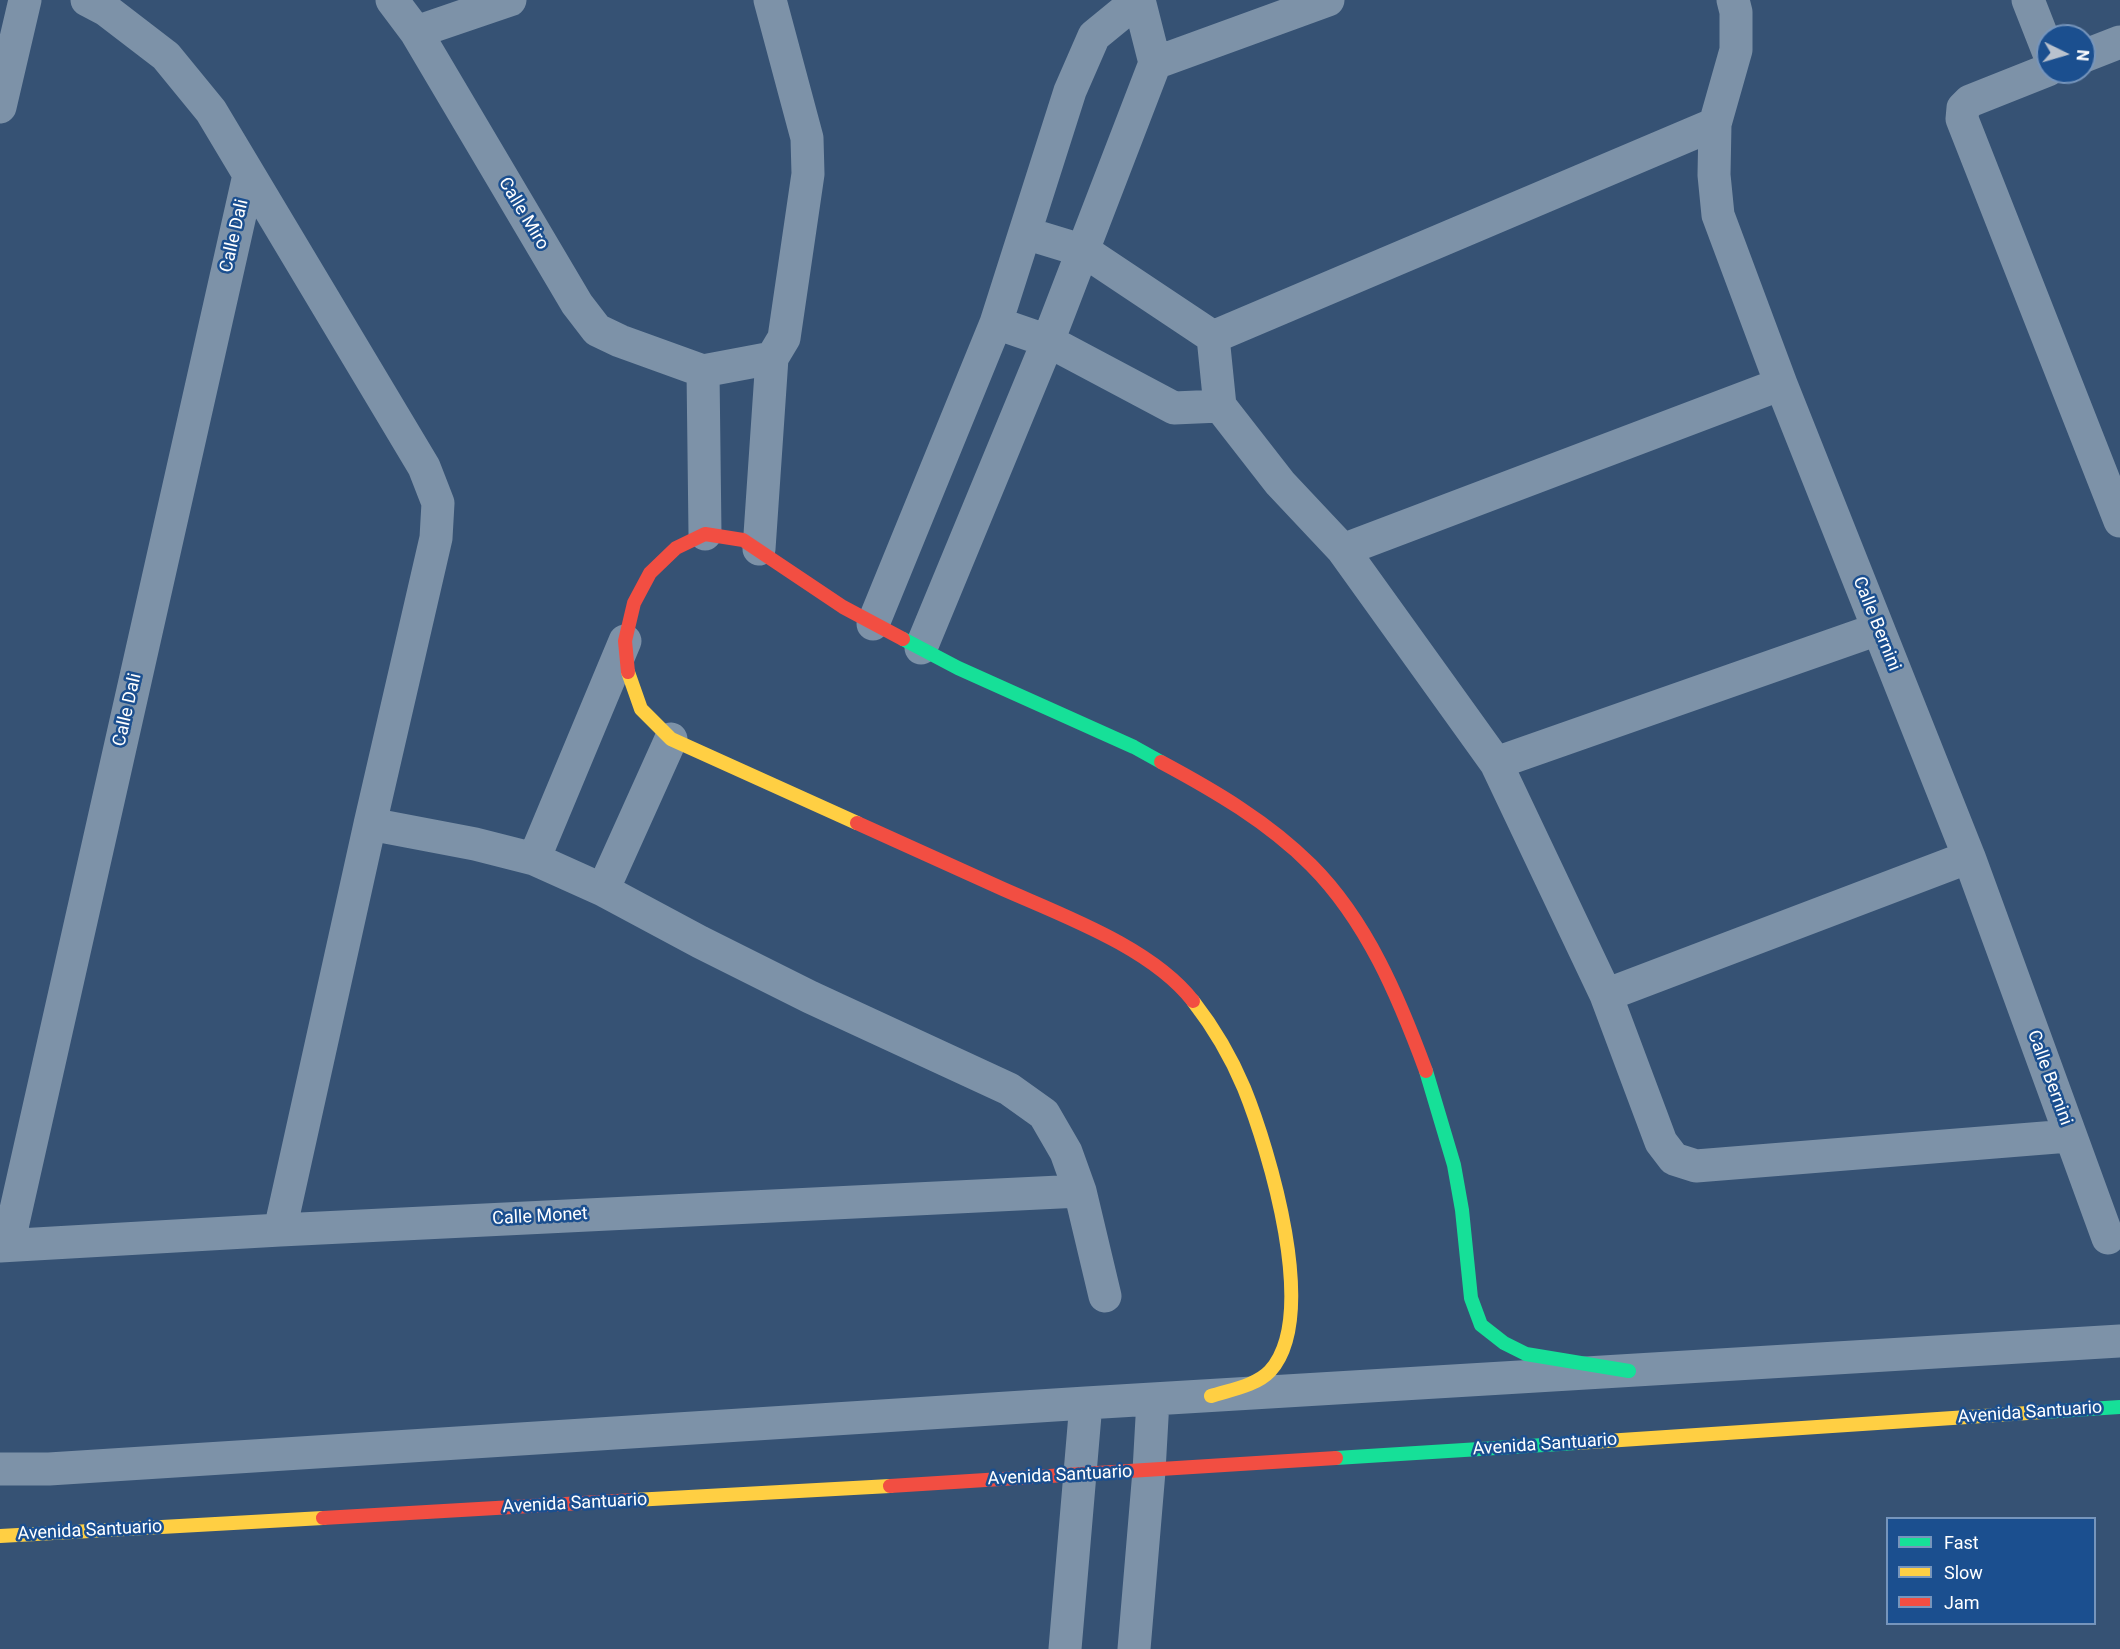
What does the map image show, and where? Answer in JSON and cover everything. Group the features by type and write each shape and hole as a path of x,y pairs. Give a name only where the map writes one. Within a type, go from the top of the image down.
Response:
{"street":[{"path":"0,107 25,0"},
{"path":"87,0 106,10 166,56 211,111 424,467 438,503 436,538 280,1230"},
{"name":"Calle Miro","path":"392,0 416,32 577,304 597,330 703,372"},
{"path":"416,32 510,0"},
{"path":"759,549 772,358 784,338 808,174 807,138 770,0"},
{"path":"873,624 996,323 1070,91 1094,36 1139,0 1155,63 1084,251 921,648"},
{"path":"1155,63 1328,0"},
{"name":"Calle Bernini","path":"1733,0 1736,12 1736,50 1715,124 1714,175 1718,215 1781,384 1969,857 2108,1238"},
{"path":"2028,0 2037,24"},
{"path":"2096,51 2120,42"},
{"path":"2036,75 1970,101 1963,108 1962,119 2120,521"},
{"path":"1212,337 1715,124"},
{"name":"Calle Dali","path":"4,1246 249,174"},
{"path":"1025,233 1084,251 1212,337 1220,406 1280,483 1343,550 1496,763 1606,995 1661,1142 1674,1159 1696,1166 2070,1136"},
{"path":"996,323 1048,341 1174,408 1220,406"},
{"path":"705,534 703,372 772,358"},
{"path":"1343,550 1781,384"},
{"path":"534,859 625,641 634,603 650,573 676,548 705,534 743,540 843,607 873,624 978,678 1134,747 1169,765 1245,811 1280,837 1312,866 1338,897 1362,932 1386,975 1416,1044 1439,1111 1454,1166 1462,1210 1471,1298 1481,1325 1503,1343 1526,1354 1629,1371"},
{"path":"1496,763 1878,629"},
{"path":"625,641 629,677 642,709 671,739 1090,929 1158,968 1191,998 1217,1035 1253,1113 1279,1198 1290,1276 1291,1310 1286,1335 1279,1354 1268,1373 1211,1396"},
{"path":"603,890 671,739"},
{"path":"370,824 475,844 534,859 603,890 810,997 1008,1089 1044,1114 1066,1152 1080,1191 1105,1296"},
{"path":"1606,995 1969,857"},
{"name":"Calle Monet","path":"4,1246 280,1230 1080,1191"},
{"path":"0,1469 49,1469 1086,1403 2120,1341"},
{"path":"1134,1649 1153,1400"},
{"path":"1065,1649 1086,1403"},
{"name":"Avenida Santuario","path":"0,1536 1149,1471 2120,1407"}],"traffic: fast":[{"path":"903,639 958,668 1134,747 1161,762"},
{"path":"1426,1071 1454,1165 1462,1210 1471,1298 1481,1325 1504,1343 1526,1354 1629,1371"},
{"path":"2043,1412 2120,1407"},
{"path":"1336,1458 1576,1443"}],"traffic: slow":[{"path":"628,672 641,709 671,739 857,823"},
{"path":"1193,1001 1228,1054 1254,1116 1276,1190 1285,1232 1290,1274 1291,1312 1284,1346 1270,1371 1250,1384 1211,1396"},
{"path":"1576,1443 2043,1412"},
{"path":"634,1500 890,1486"},
{"path":"0,1536 323,1518"}],"traffic: jam":[{"path":"628,672 625,641 634,603 650,573 676,548 705,534 743,540 843,607 903,639"},
{"path":"1161,762 1221,796 1259,821 1294,849 1331,887 1365,936 1393,989 1426,1071"},
{"path":"857,823 1105,935 1155,965 1176,982 1193,1001"},
{"path":"890,1486 1336,1458"},
{"path":"323,1518 634,1500"}]}
